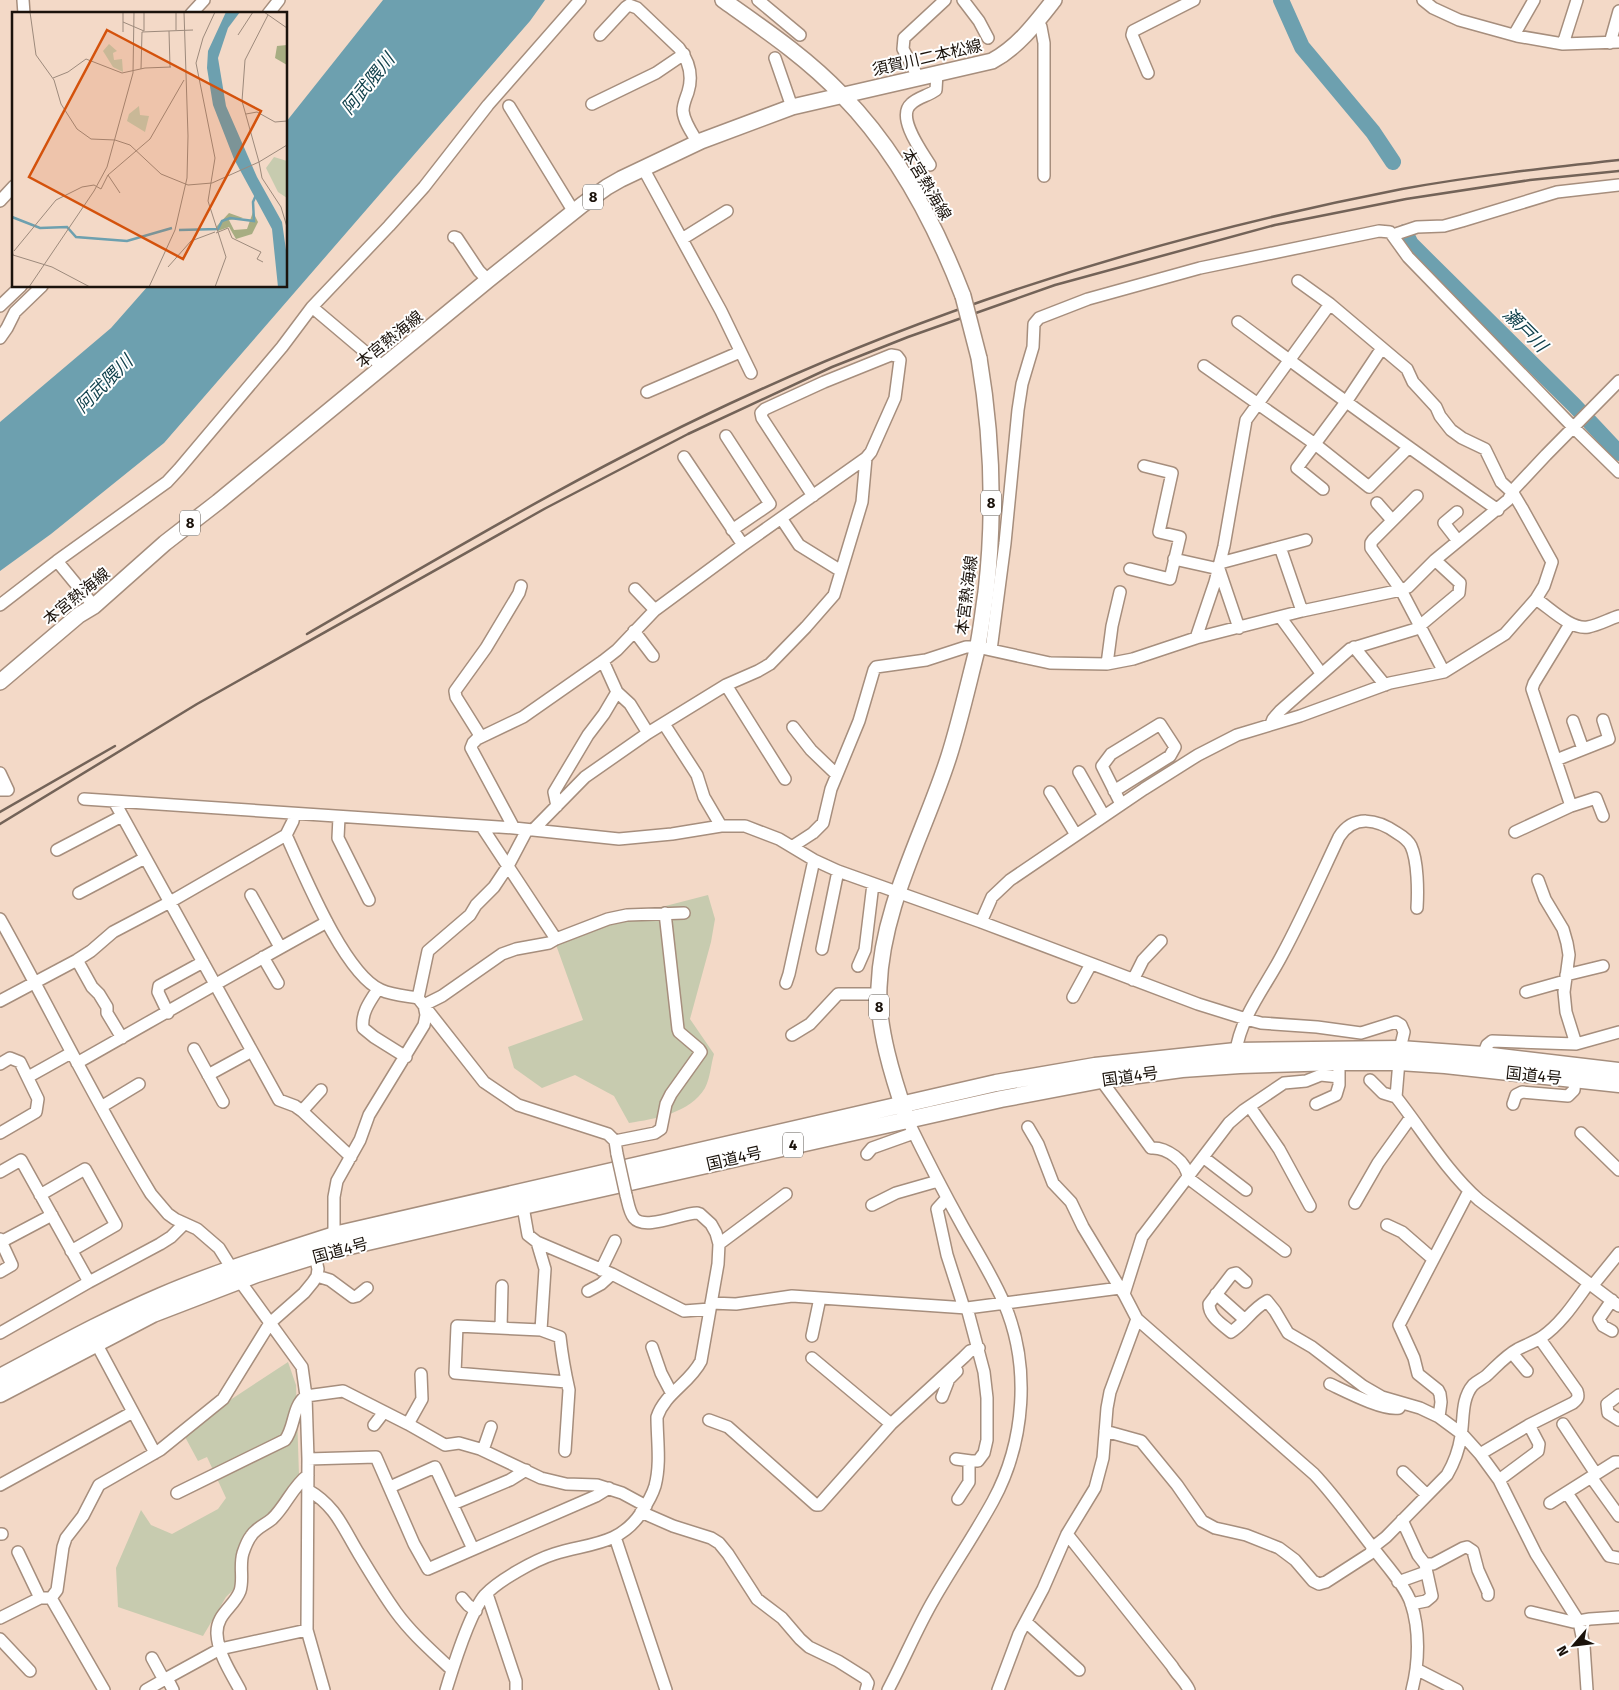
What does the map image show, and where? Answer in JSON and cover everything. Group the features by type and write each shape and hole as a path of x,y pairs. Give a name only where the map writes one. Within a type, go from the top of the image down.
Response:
{"highway":[{"name":"国道4号","path":"907,1119 996,1083 1094,1066 1236,1051 1483,1055 1619,1071"},
{"name":"国道4号","path":"0,1394 96,1343 235,1274 334,1235 521,1199 1001,1099 1101,1080 1182,1069 1240,1065 1339,1069 1400,1055 1445,1065 1619,1084"},
{"name":"国道4号","path":"0,1377 119,1315 161,1296 235,1274 315,1256 521,1199"}],"main road":[{"name":"本宮熱海線","path":"723,0 775,37 842,94 882,142 924,210 946,252 962,296 979,358 989,435 991,517 984,649 949,756 897,893 880,970 878,994 882,1033 907,1119"},
{"name":"須賀川二本松線","path":"842,94 977,65 998,58 1010,50 1038,21 1054,0"},
{"name":"本宮熱海線","path":"0,682 79,615 94,606 165,543 218,502 488,280 607,187 698,143 792,107 842,94"}],"street":[{"path":"193,12 204,0"},
{"path":"270,12 279,0"},
{"path":"0,605 167,482 202,444 312,306 390,226 424,187 488,105 580,0"},
{"path":"758,0 800,35"},
{"path":"918,77 903,49 904,38 945,0"},
{"path":"963,0 979,21 988,38"},
{"path":"1148,73 1132,35 1133,31 1194,0"},
{"path":"1423,0 1433,8 1459,20 1514,35 1563,44 1614,42 1619,12"},
{"path":"1514,35 1534,0"},
{"path":"1563,44 1577,0"},
{"path":"600,35 630,5 637,8 672,40 684,54 688,65 690,79 683,105 683,113 698,143"},
{"path":"1038,21 1044,43 1044,176"},
{"path":"592,104 656,74 684,54"},
{"path":"775,58 792,107"},
{"path":"930,165 911,133 906,114 911,104 936,90 937,73"},
{"path":"509,106 574,212"},
{"path":"643,168 721,311 751,373"},
{"path":"1393,235 1417,227 1444,226 1557,192 1619,185"},
{"path":"0,201 12,188"},
{"path":"682,238 727,211"},
{"path":"984,649 1005,543 1018,410 1022,384 1033,347 1034,324 1036,320 1088,299 1200,268 1379,231 1390,232 1408,256 1619,472"},
{"path":"454,237 457,238 479,271 488,280"},
{"path":"981,922 992,896 1010,880 1121,804 1198,755 1237,735 1300,716 1385,685 1444,672 1505,634 1536,599 1544,586 1552,562 1513,493 1501,482 1485,449 1462,438 1451,430 1440,416 1436,407 1413,382 1407,369 1330,304 1298,281"},
{"path":"0,306 19,288"},
{"path":"0,338 15,312 40,288"},
{"path":"1196,638 1220,566 1246,420 1330,304"},
{"path":"312,306 382,367"},
{"path":"1238,322 1408,448 1498,510"},
{"path":"1323,489 1297,468 1346,402 1382,348"},
{"path":"647,392 740,352"},
{"path":"514,828 471,748 473,743 481,737 523,717 603,661 617,650 656,610 743,545 813,496 866,458 871,452 895,398 900,360 895,355 824,382 765,409 761,413 762,418 813,496"},
{"path":"1204,366 1315,444 1369,487 1408,448"},
{"path":"793,846 820,828 836,774 859,721 876,667 926,660 966,647 1050,663 1107,664 1133,659 1196,638 1281,618 1302,611 1401,590 1408,587 1435,560 1498,510 1515,488 1546,455 1619,382"},
{"path":"726,436 770,504 732,530"},
{"path":"684,457 743,545"},
{"path":"334,1235 335,1188 337,1181 360,1140 369,1115 424,1025 426,1015 421,1001 428,951 470,915 508,866 530,830 585,777 648,733 726,685 758,671 779,656 834,595 862,502 866,458"},
{"path":"1130,569 1170,579 1180,537 1159,532 1172,472 1144,466"},
{"path":"1417,496 1373,540 1371,548 1401,590 1444,672"},
{"path":"1377,503 1392,520"},
{"path":"1457,512 1444,524 1458,541"},
{"path":"781,518 799,545 842,570"},
{"path":"1174,559 1220,566 1306,540"},
{"path":"1280,547 1302,611"},
{"path":"1271,724 1280,711 1354,647 1420,627 1459,593 1460,583 1435,560"},
{"path":"56,562 94,606"},
{"path":"1220,566 1239,628"},
{"path":"481,737 456,697 455,691 486,648 519,593 521,586"},
{"path":"634,589 656,610"},
{"path":"1107,664 1120,592"},
{"path":"1536,599 1570,624 1578,626 1588,627 1619,616"},
{"path":"1281,618 1321,674"},
{"path":"1570,624 1534,683 1532,690 1571,806"},
{"path":"634,631 653,656"},
{"path":"1354,647 1385,685"},
{"path":"603,661 617,692 630,704 648,733"},
{"path":"726,685 785,779"},
{"path":"557,806 554,792 588,735 604,714 617,692"},
{"path":"1556,760 1609,738 1603,720"},
{"path":"1573,721 1583,749"},
{"path":"664,724 697,775 704,797 721,826"},
{"path":"1114,791 1170,756 1175,747 1160,724 1112,754 1102,766 1114,791 1121,804"},
{"path":"793,727 810,750 836,774"},
{"path":"1079,772 1104,816"},
{"path":"0,773 8,790 0,790"},
{"path":"1050,792 1076,835"},
{"path":"1515,832 1571,806 1596,798 1603,816"},
{"path":"84,800 514,828 619,839 663,835 721,826 744,826 753,828 793,846 814,860 838,871 981,922 1198,1004 1246,1019 1261,1023 1361,1033 1396,1022 1404,1032 1396,1096 1452,1172 1470,1191 1615,1303 1599,1319 1602,1326 1612,1331"},
{"path":"114,801 279,1100 302,1111 351,1157"},
{"path":"0,1001 31,976 77,960 113,932 170,902 286,834 293,821 294,814"},
{"path":"57,850 122,816"},
{"path":"339,817 338,838 369,900"},
{"path":"1236,1051 1238,1039 1246,1019 1283,954 1339,837 1352,824 1370,821 1382,823 1403,837 1412,847 1418,895 1417,908"},
{"path":"482,827 556,939"},
{"path":"286,834 327,922 354,966 378,989 421,1001 442,996 502,954 516,949 549,943 608,919 627,915 684,912"},
{"path":"79,893 145,858"},
{"path":"786,983 814,860"},
{"path":"822,949 838,871"},
{"path":"1538,880 1567,943 1569,956 1564,992 1566,1012 1576,1044"},
{"path":"858,966 865,950 873,884"},
{"path":"251,896 280,947"},
{"path":"615,1141 655,1133 661,1129 666,1104 671,1094 701,1052 678,1029 665,913"},
{"path":"0,919 70,1053 152,1194 168,1214 184,1224 197,1229 219,1248 235,1274 302,1367 306,1396 308,1459 307,1630 324,1690"},
{"path":"77,1063 214,984 327,922"},
{"path":"1133,980 1142,960 1161,941"},
{"path":"263,957 278,983"},
{"path":"77,960 92,987 99,994 107,1008 107,1013 122,1038"},
{"path":"168,1012 158,992 159,986 203,962"},
{"path":"1073,997 1091,964"},
{"path":"1526,992 1603,966"},
{"path":"378,989 368,1004 362,1020 363,1028 406,1057"},
{"path":"792,1035 810,1024 838,994 878,994"},
{"path":"421,1001 484,1082 518,1105 603,1132 615,1141 626,1195 633,1217 642,1222 656,1221 694,1212 700,1214 713,1228 719,1244 718,1264 701,1361 697,1370 663,1404 657,1417 658,1466 655,1487 644,1509 628,1528 616,1537 597,1544 554,1554 538,1561 513,1575 487,1594 476,1611 446,1690"},
{"path":"1483,1055 1487,1045 1492,1041 1576,1044 1619,1032"},
{"path":"194,1049 223,1102"},
{"path":"208,1075 252,1051"},
{"path":"28,1077 70,1053"},
{"path":"0,1064 10,1058 20,1062 38,1099 36,1112 0,1133"},
{"path":"1122,1291 1142,1237 1229,1123 1284,1083 1306,1082 1339,1069 1339,1085 1336,1095 1316,1104"},
{"path":"1101,1080 1151,1148 1170,1152 1188,1173 1188,1178 1285,1251"},
{"path":"1370,1080 1379,1096 1396,1096"},
{"path":"1514,1104 1516,1095 1522,1092 1568,1096 1574,1090 1575,1080"},
{"path":"101,1107 138,1084"},
{"path":"302,1111 321,1090"},
{"path":"1250,1107 1279,1149 1310,1206"},
{"path":"1355,1203 1378,1163 1411,1116"},
{"path":"867,1154 907,1119 1004,1303 1019,1358 1021,1408 1016,1438 1006,1470 993,1500 933,1600 888,1690"},
{"path":"1028,1127 1038,1144 1053,1183 1071,1202 1083,1227 1137,1319 1330,1490 1398,1582 1412,1604 1416,1630 1418,1670 1412,1690"},
{"path":"1582,1132 1619,1170"},
{"path":"1203,1157 1246,1190"},
{"path":"0,1172 21,1160 88,1282"},
{"path":"40,1194 85,1169 116,1225 71,1251"},
{"path":"872,1205 896,1193 938,1181"},
{"path":"1439,1417 1440,1394 1438,1390 1418,1374 1412,1353 1399,1325 1470,1191"},
{"path":"719,1244 786,1194"},
{"path":"947,1198 937,1209 947,1255 979,1348 987,1398 984,1454 981,1459 976,1461 956,1459"},
{"path":"521,1199 528,1235 537,1242 606,1272 684,1312 711,1306 792,1296 966,1308 1122,1291"},
{"path":"0,1272 12,1265 1,1241 52,1215"},
{"path":"0,1333 88,1282 165,1241 184,1224"},
{"path":"1387,1225 1402,1232 1433,1259"},
{"path":"588,1291 601,1284 615,1241"},
{"path":"537,1242 545,1269 541,1330"},
{"path":"1105,1431 1141,1441 1177,1485 1202,1521 1215,1528 1246,1535 1279,1548 1295,1560 1314,1581 1319,1584 1326,1582 1338,1576 1370,1553 1372,1548 1386,1537 1447,1475 1462,1434 1463,1409 1472,1387 1512,1353 1540,1339 1564,1317 1619,1253"},
{"path":"0,1618 46,1598 57,1590 66,1538 83,1516 99,1485 155,1453 223,1398 270,1323 304,1294 317,1276 318,1270 315,1256"},
{"path":"1246,1282 1236,1273 1232,1274 1210,1304 1209,1310 1212,1316 1231,1332 1241,1326 1244,1319 1267,1302 1275,1311 1288,1333 1312,1347 1373,1392 1420,1408 1439,1417 1462,1434 1480,1454 1499,1480 1536,1554 1579,1622 1584,1646 1587,1690"},
{"path":"317,1276 330,1280 353,1297 366,1288"},
{"path":"502,1286 502,1328"},
{"path":"1216,1294 1244,1319"},
{"path":"812,1336 820,1298"},
{"path":"998,1690 1019,1634 1043,1589 1067,1534 1095,1488 1103,1458 1110,1392 1137,1319"},
{"path":"565,1451 569,1390 560,1337 541,1330 457,1326 455,1373 567,1382"},
{"path":"1480,1454 1530,1425 1573,1404 1579,1396 1540,1339"},
{"path":"96,1343 155,1453"},
{"path":"652,1347 661,1373 672,1394"},
{"path":"709,1420 728,1427 816,1505 819,1505 891,1424 970,1351 979,1348"},
{"path":"1512,1353 1527,1372"},
{"path":"942,1397 949,1379 963,1364 964,1357"},
{"path":"812,1358 891,1424"},
{"path":"408,1424 422,1399 421,1374"},
{"path":"1330,1384 1370,1402 1390,1408 1395,1409 1408,1405"},
{"path":"178,1493 285,1440 289,1436 302,1398 343,1391 446,1445 458,1443 483,1450 541,1478 566,1484 597,1485 610,1488 622,1493 673,1526 711,1538 719,1543 728,1554 757,1599 782,1618 809,1647 838,1661 865,1678 868,1684 866,1690"},
{"path":"1619,1395 1607,1404 1608,1413 1619,1420"},
{"path":"0,1485 133,1412"},
{"path":"374,1425 384,1412"},
{"path":"1563,1424 1619,1516"},
{"path":"1499,1480 1538,1451 1539,1444 1530,1425"},
{"path":"483,1450 491,1427"},
{"path":"308,1459 376,1457 414,1544 428,1569 596,1496 610,1488"},
{"path":"958,1499 969,1482 969,1461"},
{"path":"1550,1503 1615,1462 1619,1462"},
{"path":"390,1487 435,1467 473,1549"},
{"path":"453,1504 510,1480 526,1470"},
{"path":"1403,1472 1427,1495"},
{"path":"240,1690 220,1649 217,1636 218,1625 225,1611 240,1592 242,1583 240,1568 248,1539 255,1530 271,1519 298,1484 308,1475"},
{"path":"308,1490 324,1501 336,1514 396,1613 412,1633 452,1670"},
{"path":"1567,1493 1609,1556 1619,1558"},
{"path":"1402,1520 1425,1568 1432,1589 1432,1596 1426,1601 1412,1604"},
{"path":"1067,1534 1189,1690"},
{"path":"616,1537 666,1690"},
{"path":"1398,1582 1463,1548 1470,1548 1475,1556 1478,1570 1488,1595"},
{"path":"18,1552 104,1690"},
{"path":"487,1594 516,1681 516,1690"},
{"path":"462,1598 476,1611"},
{"path":"1531,1612 1573,1622 1619,1617"},
{"path":"1026,1622 1079,1670"},
{"path":"146,1690 220,1649 307,1630"},
{"path":"0,1639 30,1671"},
{"path":"152,1658 173,1690"},
{"path":"1418,1670 1455,1690"}],"green space":[{"path":"708,895 715,919 711,942 690,1019 714,1054 707,1084 698,1097 681,1109 661,1117 629,1123 614,1096 575,1075 542,1088 514,1068 508,1047 583,1020 555,942 615,919"},
{"path":"288,1362 296,1385 299,1475 269,1515 250,1529 236,1587 226,1597 203,1636 118,1607 116,1568 141,1510 151,1525 172,1534 218,1509 226,1498 207,1457 198,1461 184,1435 215,1410"}],"water":[{"name":"阿武隈川","path":"383,0 545,0 530,21 164,443 51,534 0,571 0,422 111,328 146,288 288,288 288,119"}],"waterway":[{"name":"瀬戸川","path":"1281,0 1302,47 1373,132 1393,162"},
{"name":"瀬戸川","path":"1405,232 1411,244 1574,405 1619,453"}],"railway":[{"path":"307,634 528,507 697,419 833,358 992,298 1072,271 1154,247 1319,206 1429,184 1619,160"},
{"path":"0,824 197,704 546,508 688,434 832,367 908,337 1055,285 1275,225 1406,199 1530,180 1619,171"},
{"path":"0,812 115,746"}]}
